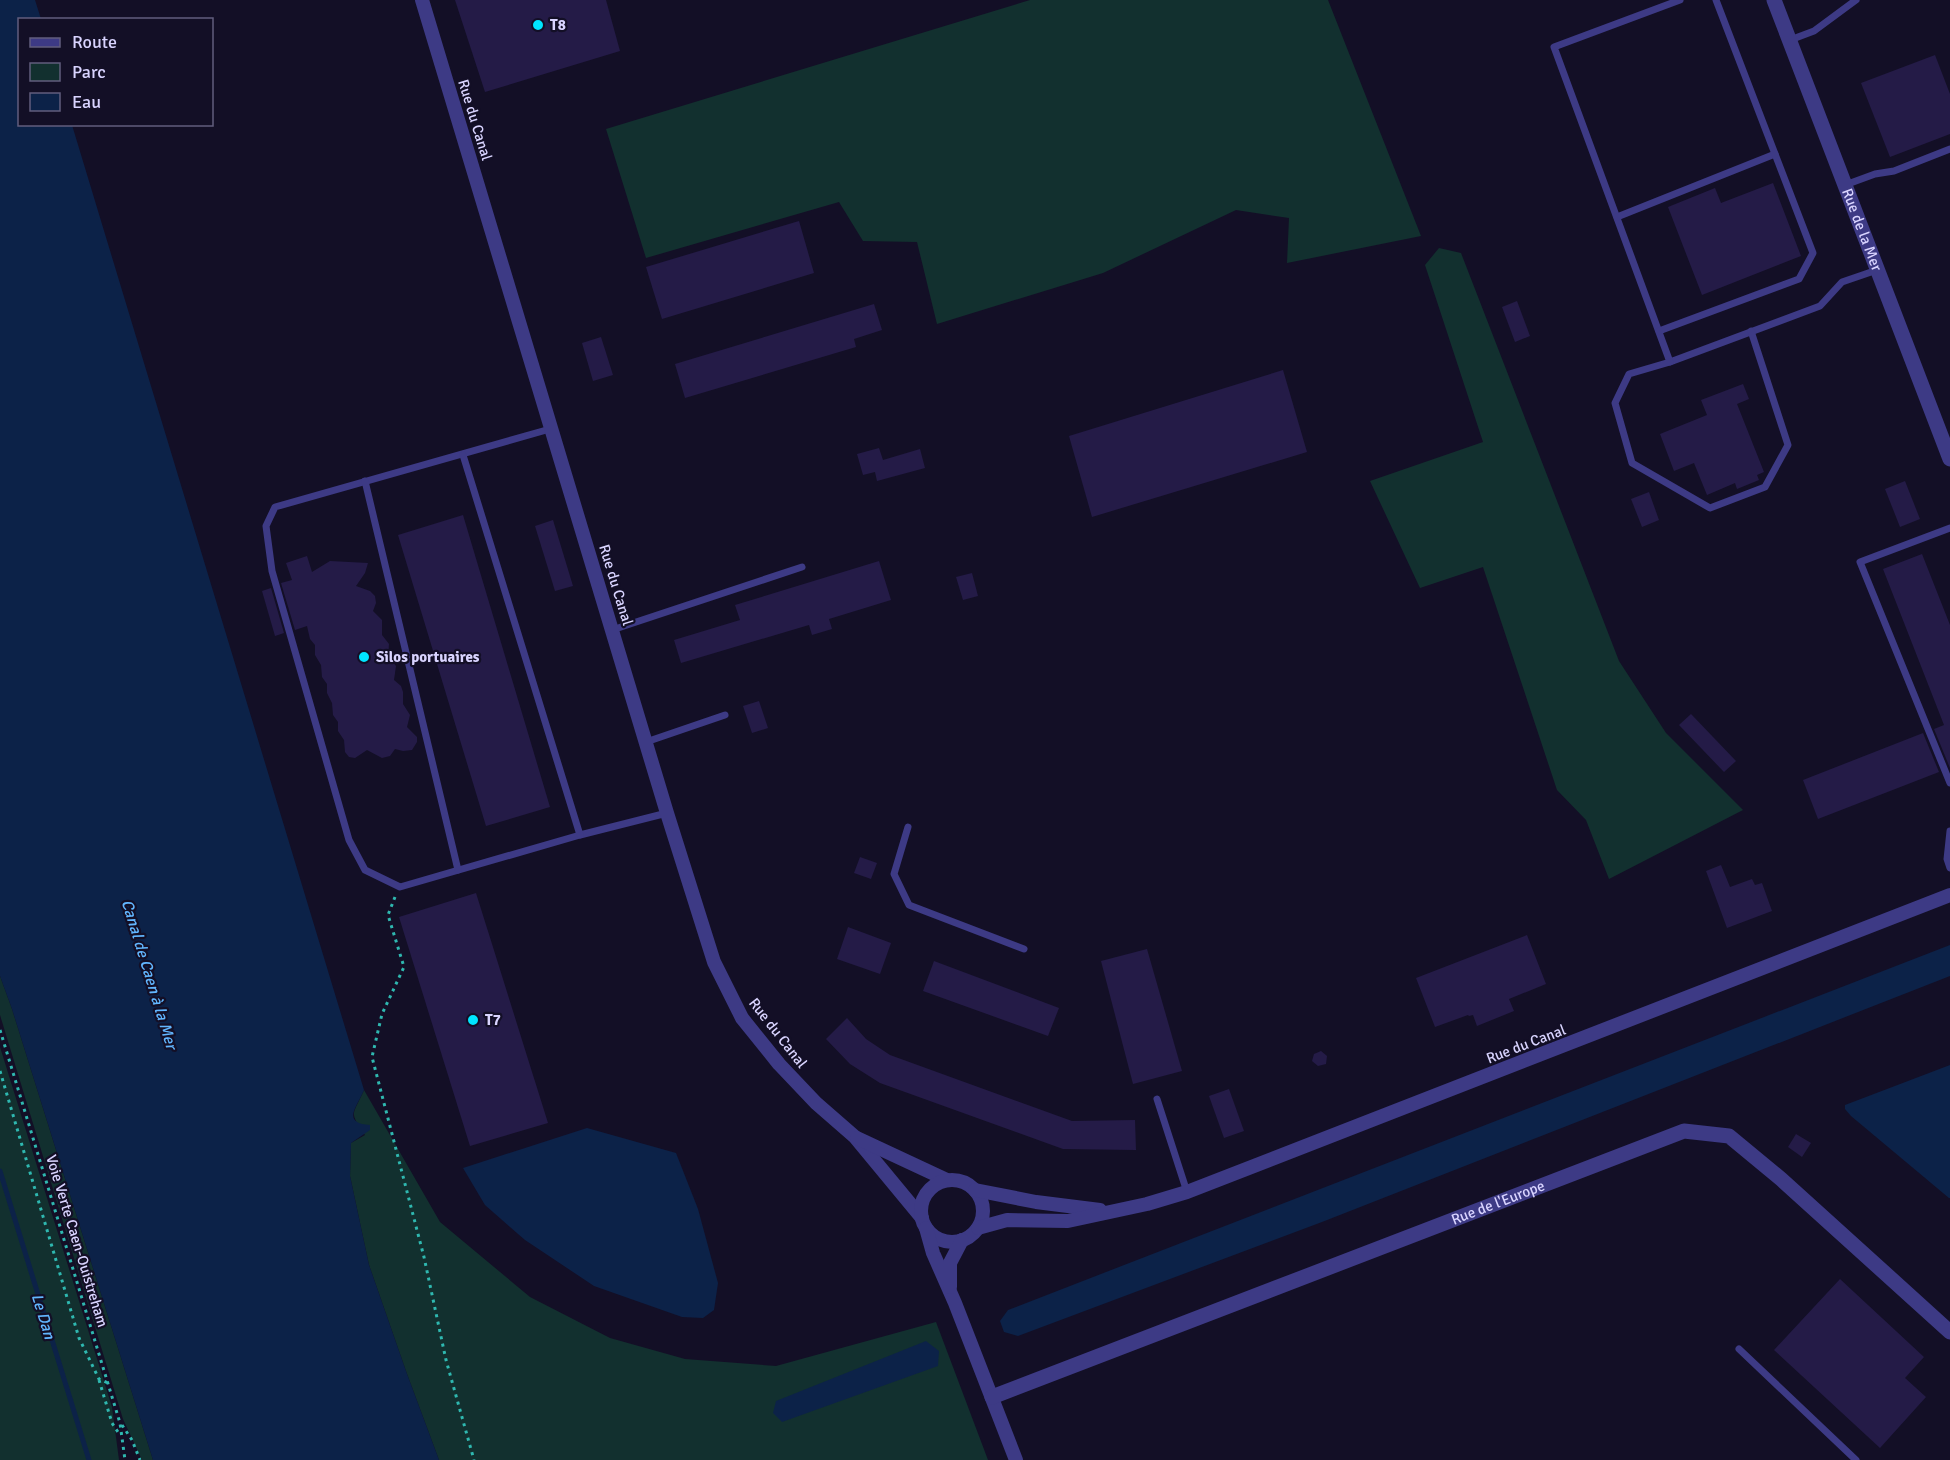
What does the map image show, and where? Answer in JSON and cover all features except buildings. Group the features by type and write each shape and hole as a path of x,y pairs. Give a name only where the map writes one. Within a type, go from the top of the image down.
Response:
{"street":[{"name":"Rue du Canal","path":"422,0 550,429 714,962 742,1018 779,1064 816,1103 855,1137 933,1235 942,1240 962,1240 978,1228 1007,1220 1068,1221 1147,1204 1187,1192 1950,895"},
{"name":"Rue de la Mer","path":"1774,0 1950,459"},
{"name":"Rue de l'Europe","path":"992,1397 1683,1131 1729,1136 1781,1179 1950,1332"},
{"name":"Rue du Canal","path":"855,1137 947,1180 967,1183 975,1190 1036,1202 1111,1211"},
{"path":"947,1180 937,1184 923,1198 921,1208 924,1223 933,1253 1016,1460"},
{"path":"975,1190 983,1208 978,1228"},
{"path":"950,1292 950,1263 962,1240"}],"lane":[{"path":"1670,362 1554,47 1680,0"},
{"path":"1659,331 1799,279 1813,254 1716,0"},
{"path":"1790,40 1814,31 1856,0"},
{"path":"1845,185 1875,174 1894,171 1950,149"},
{"path":"1617,217 1775,154"},
{"path":"1751,331 1788,445 1765,487 1710,508 1632,462 1615,403 1629,374 1670,362 1751,331 1820,306 1842,282 1878,269"},
{"path":"550,429 275,507 266,526 272,571 349,840 365,870 400,887 580,835 667,813"},
{"path":"463,455 580,835"},
{"path":"365,481 458,870"},
{"path":"1950,528 1860,562 1950,783"},
{"path":"612,630 801,567"},
{"path":"646,741 724,715"},
{"path":"908,827 894,874 909,905 1024,949"},
{"path":"1950,831 1947,859 1950,868"},
{"path":"1157,1099 1187,1192"},
{"path":"1739,1349 1856,1460"}],"path":[{"path":"400,887 388,915 404,967 382,1014 372,1057 424,1257 446,1360 474,1460"},
{"name":"Voie Verte Caen-Ouistreham","path":"0,1030 120,1423 125,1460"},
{"path":"0,1071 79,1338 99,1379 112,1423 121,1436"},
{"path":"99,1379 108,1383"},
{"path":"120,1423 132,1440 140,1460"}],"green space":[{"path":"1030,0 1328,0 1421,236 1287,263 1289,218 1236,210 1103,273 937,324 917,242 863,241 839,202 646,258 606,129"},
{"path":"1439,248 1461,253 1619,661 1666,733 1743,810 1609,879 1586,820 1557,790 1483,567 1420,588 1370,481 1483,442 1425,265"},
{"path":"0,976 153,1460 142,1460 123,1419 0,1015"},
{"path":"0,1047 112,1407 119,1460 0,1460"},
{"path":"364,1090 440,1222 530,1297 610,1338 685,1359 776,1366 936,1322 988,1460 439,1460 369,1265 350,1176 351,1143 365,1135 354,1117 355,1109"}],"water":[{"name":"Canal de Caen à la Mer","path":"0,0 35,0 41,18 18,18 18,126 72,126 364,1090 355,1108 354,1118 361,1124 370,1125 370,1130 351,1143 350,1176 369,1265 439,1460 153,1460 0,976"},
{"path":"1950,945 1950,976 1322,1222 1018,1336 1004,1332 1000,1321 1008,1310"},
{"path":"1950,1065 1949,1198 1851,1116 1845,1109 1845,1105"},
{"path":"587,1128 676,1153 698,1209 718,1283 714,1310 703,1318 682,1317 594,1286 525,1240 485,1205 463,1168"},
{"path":"926,1341 939,1351 938,1366 782,1422 773,1413 776,1401"}],"waterway":[{"name":"Le Dan","path":"0,1171 89,1460"}],"place":[{"name":"T8","path":"538,25"},
{"name":"Silos portuaires","path":"364,657"},
{"name":"T7","path":"473,1020"}]}
